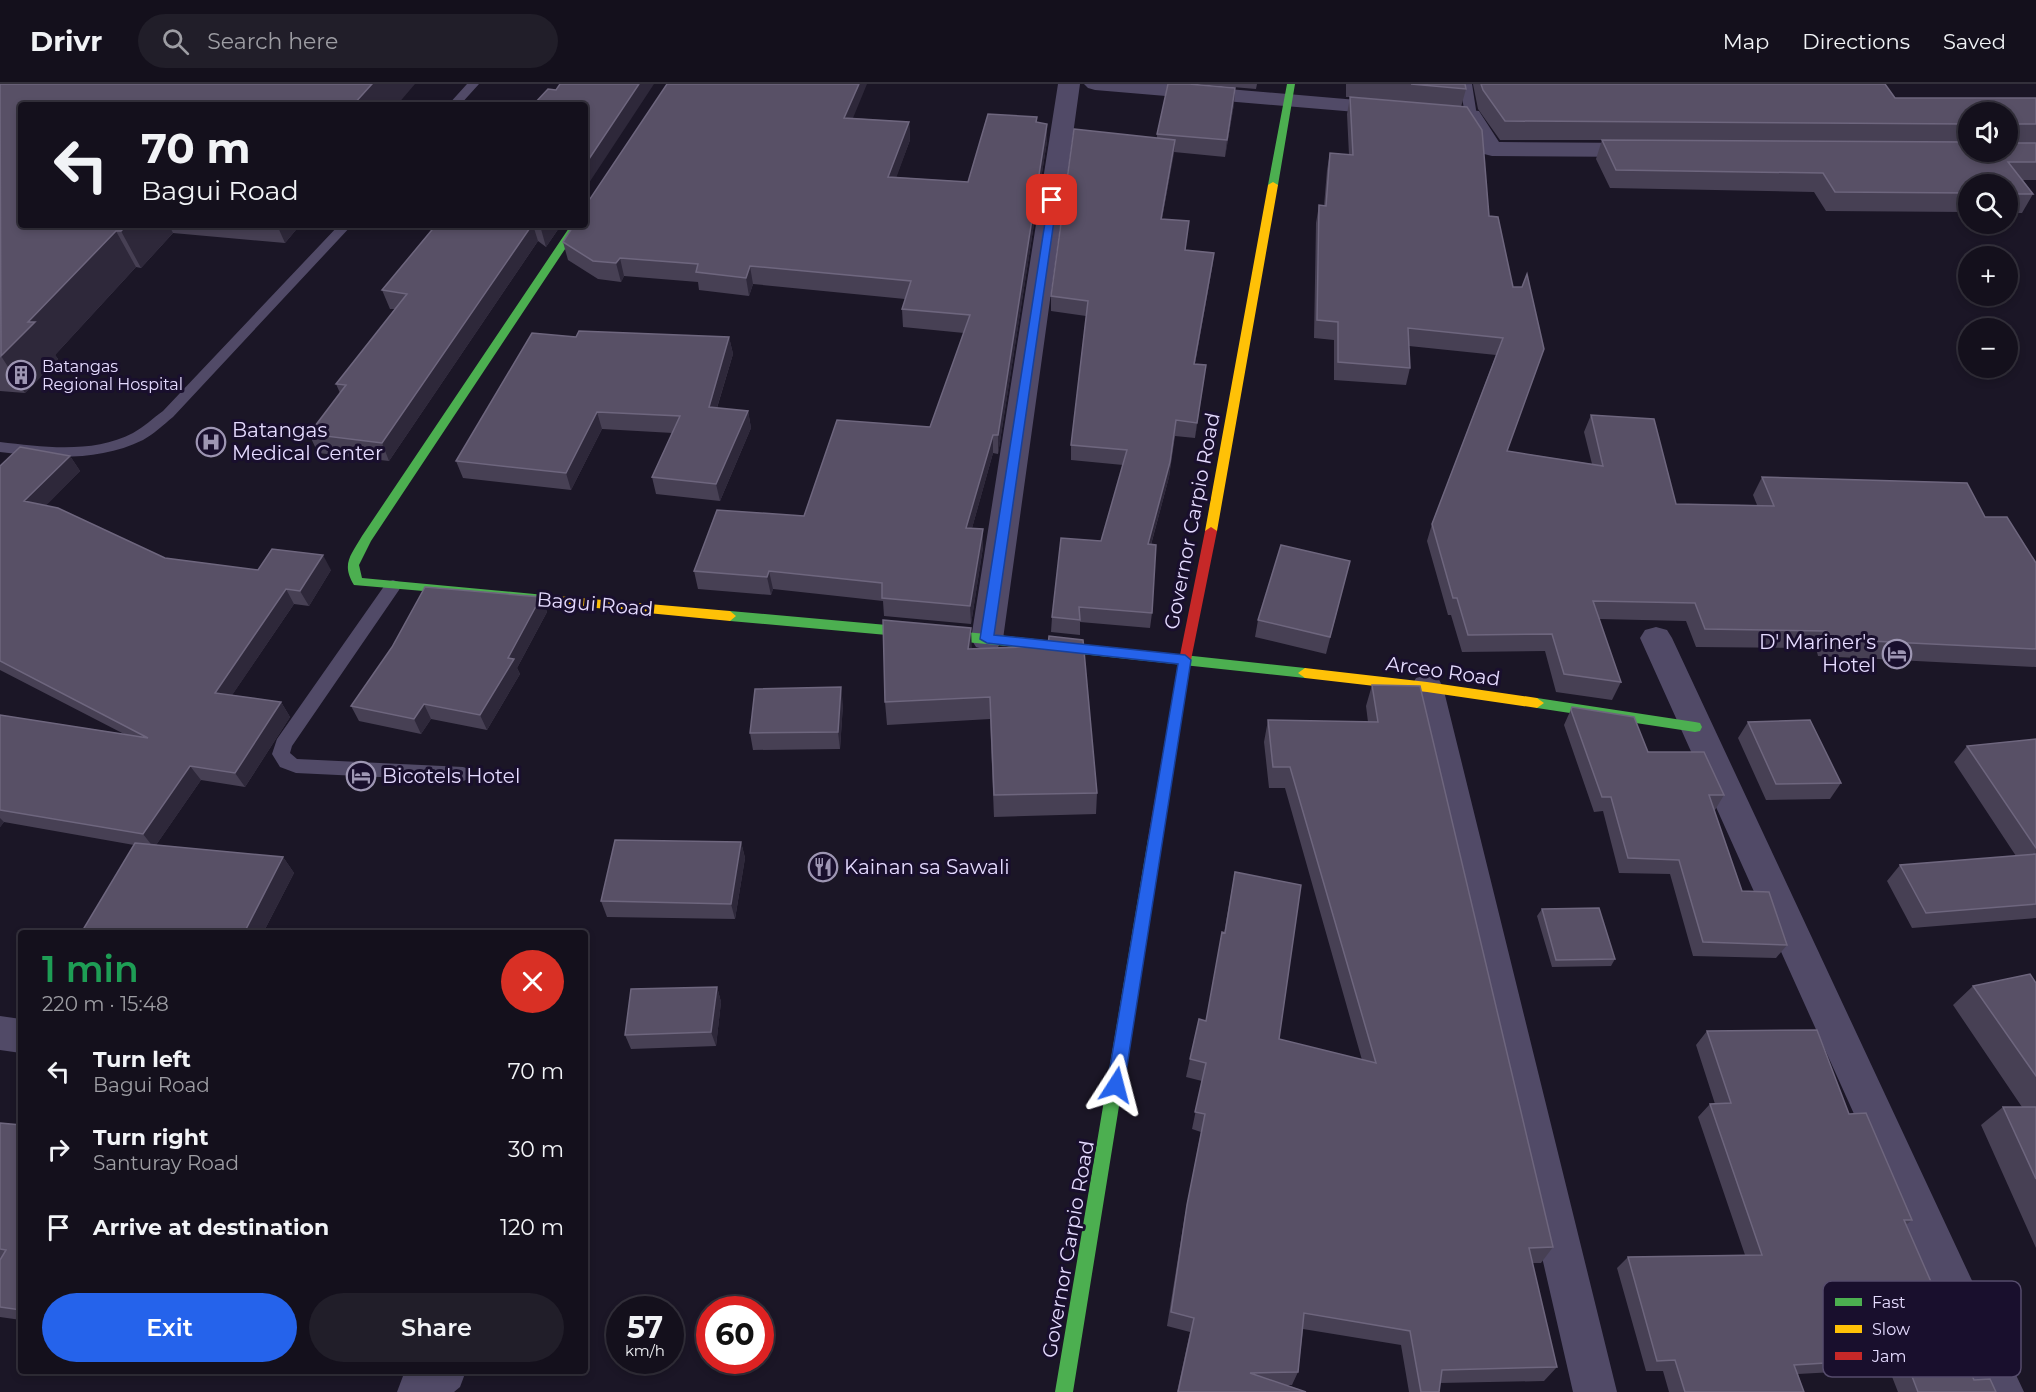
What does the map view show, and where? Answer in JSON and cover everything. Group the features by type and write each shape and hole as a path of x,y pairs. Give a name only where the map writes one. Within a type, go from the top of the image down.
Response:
{"street":[{"path":"987,639 1069,84"},
{"path":"1095,84 1290,92 1420,112 1471,116 1492,149 1669,150"},
{"name":"Governor Carpio Road","path":"1064,1392 1185,660 1217,503 1290,92"},
{"name":"Bagui Road","path":"574,228 352,564 352,574 358,582 987,639 1185,660"},
{"path":"1656,638 1951,1281"},
{"name":"Arceo Road","path":"1185,660 1427,687 1695,727"},
{"path":"1427,687 1594,1392"},
{"path":"0,1033 18,1036"},
{"path":"419,1392 440,1374"},
{"path":"451,1374 454,1392"},
{"path":"1995,1377 2002,1392"}],"lane":[{"path":"457,102 472,84"},
{"path":"1466,84 1471,116"},
{"path":"0,447 56,452 94,451 135,438 168,414 343,228"},
{"path":"393,586 283,744 281,754 286,762 296,766 463,774"}],"building":[{"path":"0,84 372,84 356,102 18,102 18,228 124,228 116,231 28,322 35,322 1,356"},
{"path":"560,84 639,84 588,160 588,102 536,102 548,89 556,90"},
{"path":"667,84 859,84 844,118 909,122 888,177 968,182 988,114 1037,117 1036,122 1047,124 998,435 993,435 966,528 983,529 970,606 882,598 882,583 769,571 767,577 694,571 717,510 804,516 837,420 930,427 970,315 902,309 911,281 750,266 746,278 696,272 698,264 620,258 616,263 593,261 563,242 572,228 588,228 588,200"},
{"path":"1168,84 1235,88 1227,140 1157,134"},
{"path":"1411,84 1465,84 1466,89"},
{"path":"1481,84 1885,84 1895,98 2036,98 2036,124 2018,124 2018,102 1958,102 1958,124 1505,121"},
{"path":"1350,97 1467,107 1482,130 1489,216 1498,217 1513,287 1522,287 1527,274 1544,349 1507,451 1603,466 1591,415 1654,419 1676,504 1774,506 1762,477 1967,483 1985,517 2007,517 2036,563 2036,649 1829,639 1826,631 1705,629 1695,603 1593,601 1621,682 1564,674 1552,634 1468,635 1457,598 1453,598 1432,524 1503,338 1408,328 1410,368 1338,362 1338,322 1317,320 1319,205 1326,206 1330,153 1353,155"},
{"path":"1074,129 1175,140 1161,219 1189,221 1185,250 1214,253 1194,364 1206,365 1197,423 1176,420 1170,462 1148,544 1156,545 1152,613 1079,607 1080,620 1052,617 1061,538 1101,541 1127,450 1071,445 1088,301 1051,296"},
{"path":"1602,140 1958,142 1958,162 2008,162 2017,174 1958,174 1958,193 1835,192 1823,173 1616,170"},
{"path":"2018,143 2036,143 2036,162 2018,162"},
{"path":"2018,175 2033,194 2018,194"},
{"path":"434,228 530,228 382,443 309,434 346,385 336,384 407,294 382,290"},
{"path":"579,331 729,337 709,407 748,411 716,484 652,477 680,416 597,412 566,473 456,461 532,333 576,337"},
{"path":"20,447 70,456 24,501 58,508 165,558 258,570 272,549 323,555 300,591 286,589 215,693 281,702 235,773 190,766 143,834 0,810 0,715 148,738 0,661 0,466"},
{"path":"1281,545 1350,561 1330,637 1258,620"},
{"path":"425,587 541,597 508,658 514,659 480,715 424,704 414,719 351,706 392,647"},
{"path":"883,620 971,628 968,649 1048,646 1049,636 1083,640 1097,793 994,795 990,697 885,702"},
{"path":"1372,685 1420,686 1553,1247 1529,1248 1557,1367 1442,1370 1439,1392 1421,1392 1410,1331 1304,1313 1298,1372 1250,1373 1306,1392 1178,1392 1194,1318 1171,1312 1187,1205 1205,1114 1195,1112 1206,1063 1190,1059 1199,1019 1206,1021 1222,932 1225,933 1235,872 1301,885 1279,1039 1376,1063 1290,767 1273,767 1268,720 1378,722"},
{"path":"841,687 838,732 750,733 755,689"},
{"path":"1572,707 1634,717 1648,752 1704,752 1724,795 1709,795 1742,891 1769,892 1787,945 1703,942 1679,860 1628,858 1611,797 1602,797 1571,710"},
{"path":"1810,720 1841,783 1776,784 1748,722"},
{"path":"2036,739 2036,848 1967,746"},
{"path":"615,840 741,842 731,904 601,901"},
{"path":"135,843 283,857 246,930 83,930"},
{"path":"2036,854 2036,904 1926,913 1900,865"},
{"path":"1599,908 1615,959 1556,960 1542,909"},
{"path":"2030,974 2036,983 2036,1076 1973,986"},
{"path":"717,987 711,1032 625,1035 631,989"},
{"path":"1817,1030 1849,1114 1866,1113 1912,1220 1904,1220 1931,1281 1823,1281 1823,1363 1794,1365 1804,1392 1685,1392 1675,1360 1657,1361 1628,1257 1762,1255 1710,1104 1731,1103 1707,1031"},
{"path":"2003,1107 2036,1107 2036,1179"},
{"path":"0,1123 18,1125 18,1310 0,1307 0,1260 6,1250 0,1249"},
{"path":"1912,1377 1990,1379 1996,1392 1918,1392"}],"traffic: fast":[{"path":"1273,185 1291,84"},
{"path":"545,599 358,582 353,565 366,539 574,228"},
{"path":"730,616 987,639 1305,673"},
{"path":"1537,703 1695,727"},
{"path":"1064,1392 1155,839"}],"traffic: slow":[{"path":"1211,531 1273,185"},
{"path":"545,599 730,616"},
{"path":"1305,673 1537,703"}],"traffic: jam":[{"path":"1155,839 1185,660 1211,531"}],"place":[{"name":"Batangas Regional Hospital","path":"21,375"},
{"name":"Batangas Medical Center","path":"211,442"},
{"name":"D' Mariner's Hotel","path":"1897,654"},
{"name":"Bicotels Hotel","path":"361,776"},
{"name":"Kainan sa Sawali","path":"823,867"}],"route":[{"path":"1052,200 987,639 1185,660 1116,1085"}]}
